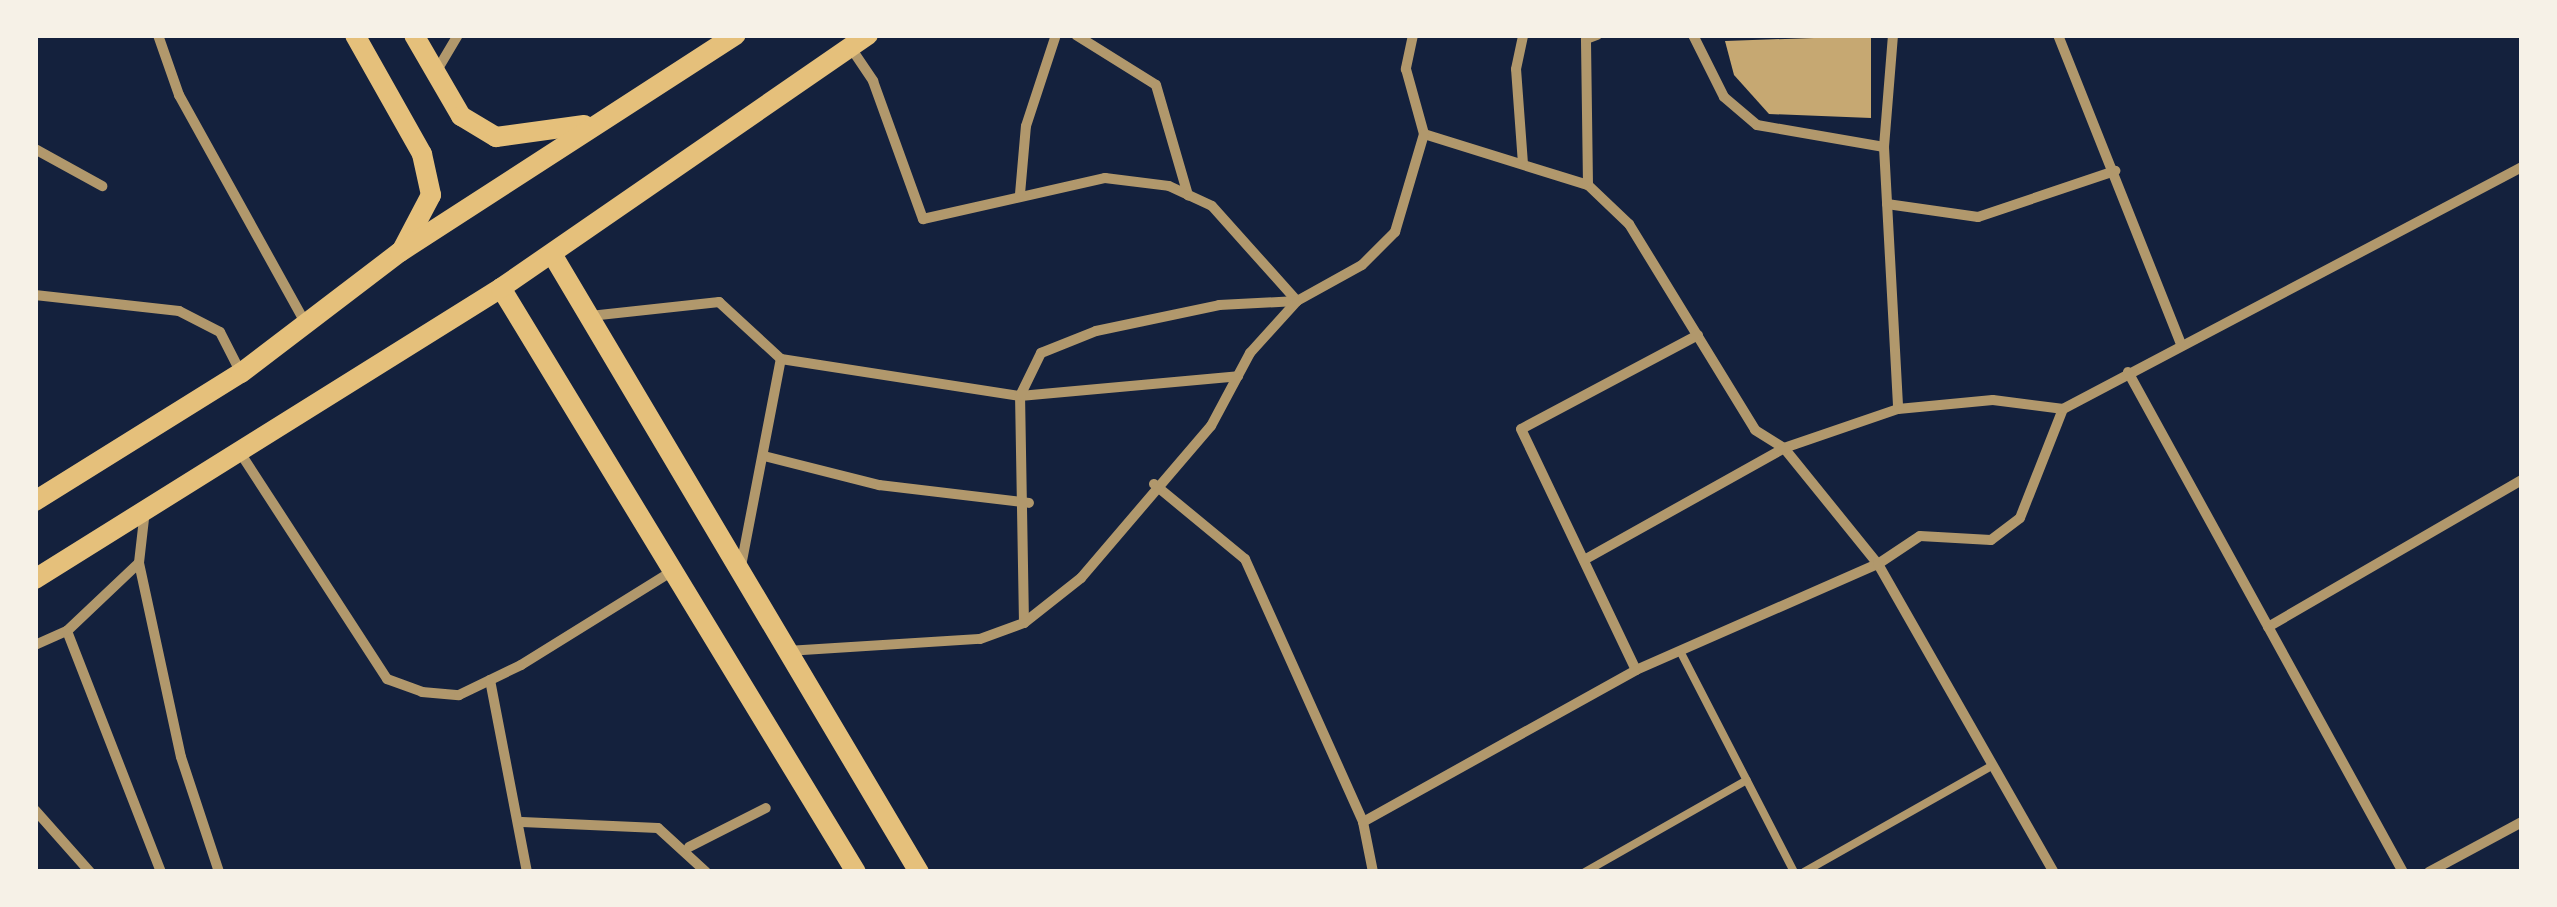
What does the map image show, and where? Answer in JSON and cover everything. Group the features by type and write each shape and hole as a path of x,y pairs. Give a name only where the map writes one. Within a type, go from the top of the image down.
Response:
{"main road":[{"path":"355,35 425,168 430,195 400,252"},
{"path":"414,35 461,116 496,137 601,121"},
{"path":"41,493 241,372 400,252 736,35"},
{"path":"35,579 501,288 859,41"},
{"path":"552,254 919,872"},
{"path":"501,288 676,569 856,872"}],"street":[{"path":"158,35 179,96 307,325"},
{"path":"436,72 458,35"},
{"path":"1020,194 1026,126 1056,35"},
{"path":"1076,35 1156,86 1186,165 1188,195"},
{"path":"786,651 980,638 1024,623 1080,578 1154,484 1211,426 1238,376 1298,302 1362,266 1395,232 1424,134 1406,69 1412,35"},
{"path":"1522,164 1516,69 1523,35"},
{"path":"1588,184 1586,39 1597,35"},
{"path":"1693,35 1724,97 1757,125 1884,147"},
{"path":"1893,35 1884,147 1898,409"},
{"path":"2058,35 2116,171 2181,344"},
{"path":"859,41 922,219 1105,178 1188,195 1212,206 1298,302"},
{"path":"1424,134 1588,184 1629,224 1755,430 1784,448 1878,564 2054,872"},
{"path":"35,148 102,186"},
{"path":"1584,560 1784,448 1898,409 1993,400 2064,408 2522,167"},
{"path":"1887,204 1978,217 2116,171"},
{"path":"35,296 179,311 220,332 241,372"},
{"path":"589,316 719,302 781,359 1020,396 1238,376"},
{"path":"1024,623 1029,503 1020,396 1041,354 1096,331 1220,305 1298,302"},
{"path":"1636,670 1521,429 1698,334"},
{"path":"739,572 781,359"},
{"path":"2128,372 2403,872"},
{"path":"1362,822 1636,670 1878,564 1920,536 1991,540 2020,518 2064,408"},
{"path":"238,450 387,679 458,695 490,680 676,569"},
{"path":"764,456 895,488 1029,503"},
{"path":"2268,627 2522,480"},
{"path":"1154,484 1245,559 1362,822 1373,872"},
{"path":"145,508 139,564 180,757 219,872"},
{"path":"35,645 66,630 139,564"},
{"path":"66,630 161,872"},
{"path":"490,680 522,822 526,872"},
{"path":"689,847 766,808"},
{"path":"35,810 90,872"},
{"path":"522,822 658,828 689,847 706,872"},
{"path":"2429,872 2522,822"}],"lane":[{"path":"1680,651 1794,872"},
{"path":"1804,872 1993,765"},
{"path":"1585,872 1747,780"}],"building":[{"path":"1871,36 1871,118 1769,114 1734,75 1725,41"}]}
